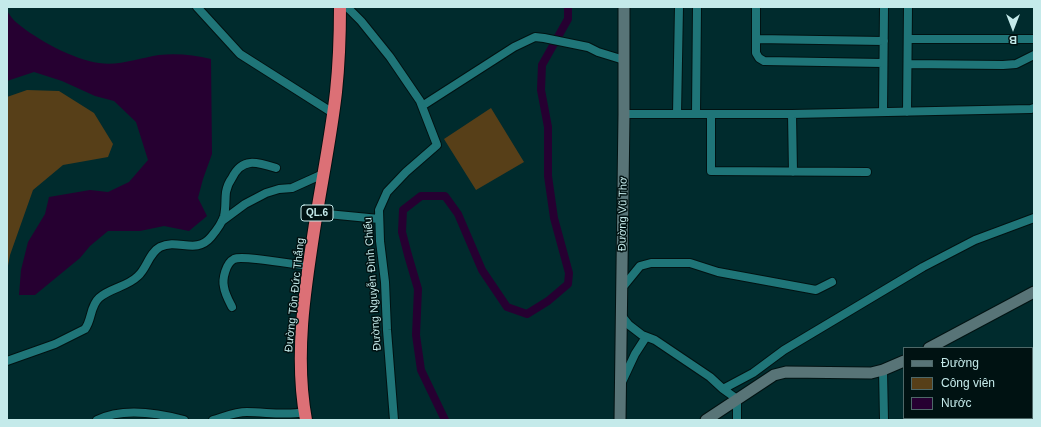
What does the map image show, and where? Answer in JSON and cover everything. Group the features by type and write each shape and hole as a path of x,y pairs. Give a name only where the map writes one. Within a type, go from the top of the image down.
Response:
{"highway":[{"name":"Đường Tôn Đức Thắng","path":"305,416 301,375 303,322 309,266 333,113 339,57 340,7"}],"main road":[{"name":"Đường Vũ Thơ","path":"620,420 624,7"},
{"path":"931,347 1034,292"},
{"path":"706,420 774,375 786,372 871,373 883,370 903,361"}],"street":[{"path":"197,7 240,54 333,113"},
{"name":"Đường Nguyễn Đình Chiểu","path":"347,7 361,21 390,57 422,106 437,145 406,172 387,192 379,210 380,241 385,282 394,420"},
{"path":"677,114 679,7"},
{"path":"696,7 696,114"},
{"path":"756,7 756,53 759,58 764,61 883,63"},
{"path":"883,112 884,7"},
{"path":"907,112 908,7"},
{"path":"422,106 514,47 536,37 588,47 598,52 624,60"},
{"path":"756,39 884,41"},
{"path":"908,39 1034,39"},
{"path":"908,64 1003,65 1016,64 1034,55"},
{"path":"624,114 792,114 1034,108"},
{"path":"712,114 712,171 867,172"},
{"path":"792,114 793,172"},
{"path":"222,221 226,192 237,168 242,164 250,163 267,165 276,168"},
{"path":"7,361 55,344 79,332 88,325 91,314 99,298 109,291 138,277 158,248 171,244 185,246 201,245 206,242 222,221 245,204 266,193 279,189 292,188 323,174"},
{"path":"317,213 379,219"},
{"path":"723,389 752,373 784,350 923,267 975,240 1034,218"},
{"path":"232,307 224,288 223,281 228,264 234,259 252,259 309,266"},
{"path":"622,288 640,266 651,263 690,263 718,272 816,290 832,282"},
{"path":"622,315 629,325 642,335 655,340 710,376 723,389 737,399 737,420"},
{"path":"620,386 635,354 646,337"},
{"path":"883,370 884,420"},
{"path":"97,420 107,416 138,412 184,420"},
{"path":"213,420 245,412 296,414 305,416"}],"green space":[{"path":"27,90 59,91 94,113 113,144 108,157 63,165 33,190 10,255 7,271 7,97"},
{"path":"491,108 524,162 476,190 444,139"}],"water":[{"path":"7,11 16,22 34,36 78,58 89,61 107,64 172,54 192,55 211,59 212,154 198,198 207,216 189,231 164,226 140,231 108,231 90,246 80,258 35,295 19,295 21,270 28,242 45,214 49,197 90,190 108,192 129,182 148,160 136,122 114,101 95,96 62,81 34,72 7,81"}],"waterway":[{"path":"445,420 421,370 416,335 418,289 402,232 403,210 421,196 445,196 458,214 482,270 507,307 527,314 548,301 568,284 569,273 554,218 548,176 548,127 541,90 542,65 568,19 568,7"}]}
